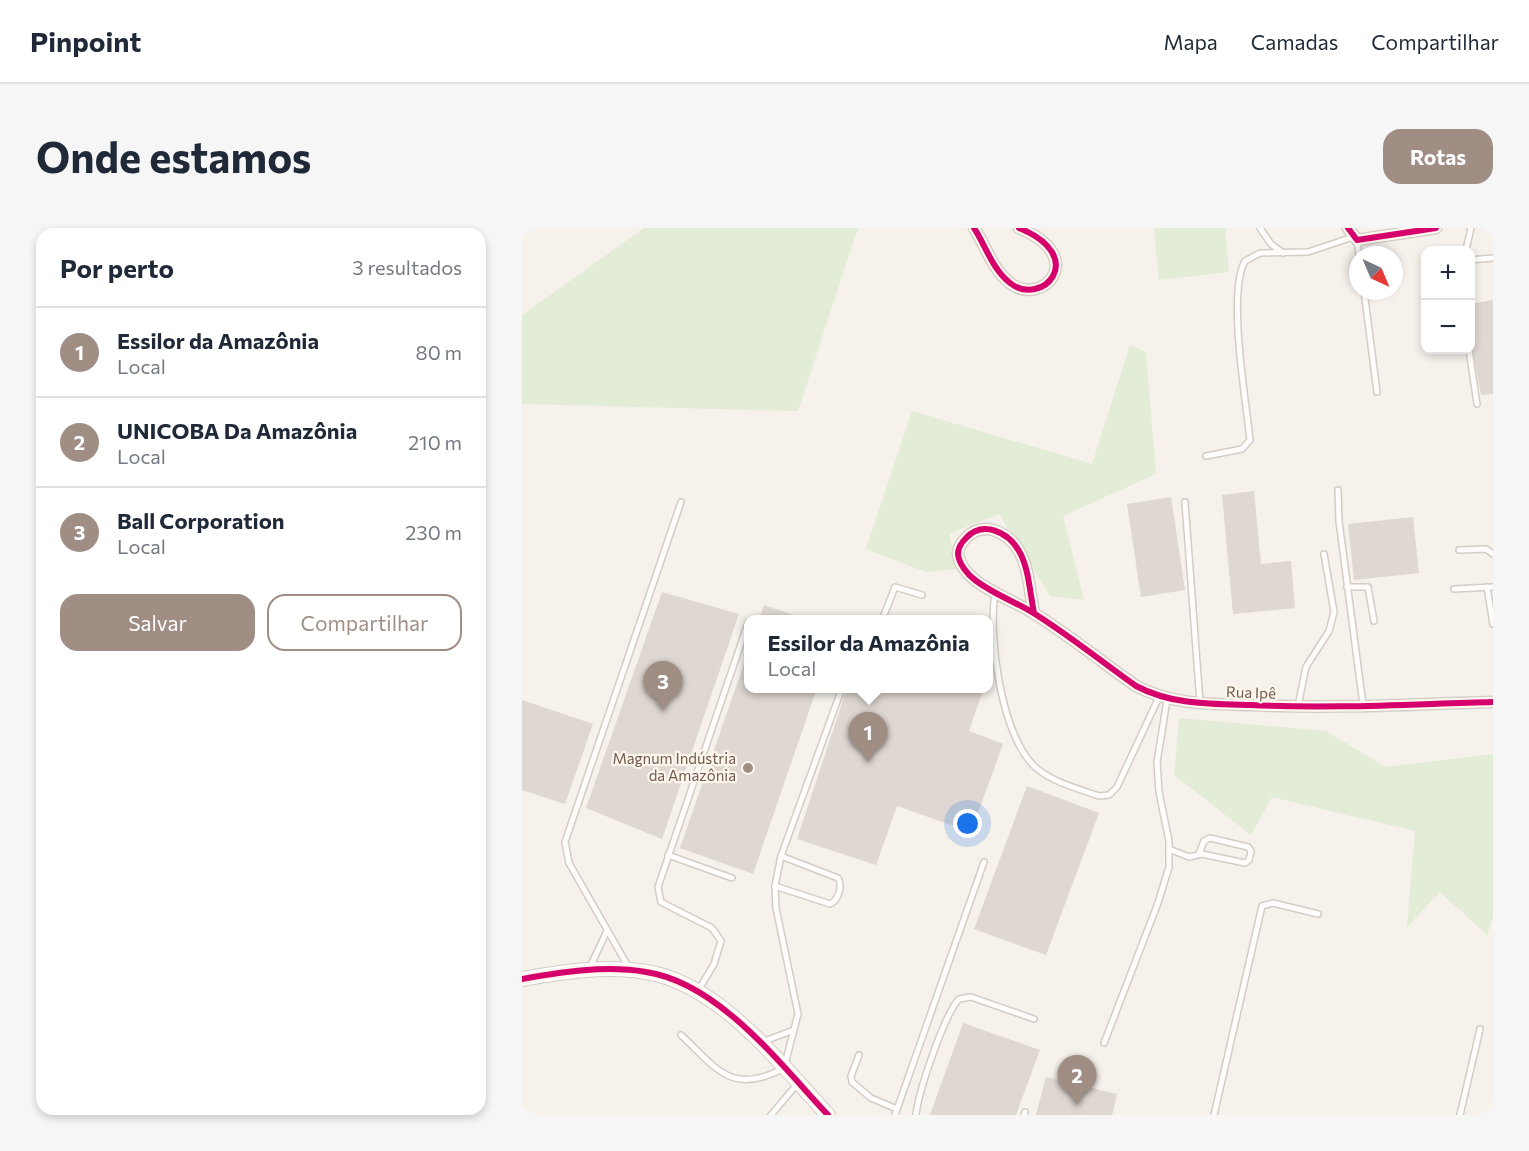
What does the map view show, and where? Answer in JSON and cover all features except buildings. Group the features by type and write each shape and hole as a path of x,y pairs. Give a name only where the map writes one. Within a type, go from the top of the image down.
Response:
{"street":[{"path":"974,228 1002,276 1012,285 1024,290 1036,288 1055,274 1057,265 1055,254 1035,234 1019,228"},
{"path":"1353,235 1436,228"},
{"name":"Rua Ipê","path":"1034,613 1025,569 1018,549 999,532 979,530 961,542 958,552 961,564 969,574 995,593 1034,613 1136,686 1163,698 1200,703 1298,707 1493,702"},
{"path":"522,979 589,970 629,970 649,972 698,991 759,1043 828,1115"}],"lane":[{"path":"1260,228 1271,244 1283,253"},
{"path":"1467,246 1470,228"},
{"path":"1206,456 1242,450 1249,444 1240,345 1239,276 1245,261 1251,255 1308,252 1353,235"},
{"path":"1475,260 1493,258"},
{"path":"1365,300 1377,392"},
{"path":"1470,354 1477,404"},
{"path":"1338,490 1347,587 1364,705"},
{"path":"629,970 569,863 565,842 681,502"},
{"path":"1185,502 1200,703"},
{"path":"1459,550 1486,549 1493,554"},
{"path":"1298,707 1306,667 1329,630 1334,612 1324,554"},
{"path":"884,615 895,587 922,595"},
{"path":"1347,587 1368,587 1374,621"},
{"path":"1454,589 1490,587 1493,624"},
{"path":"992,615 995,593"},
{"path":"993,625 1012,732 1023,752 1045,774 1099,796 1104,797 1113,792 1163,698"},
{"path":"698,991 714,964 721,941 712,928 661,902 658,887 744,635"},
{"path":"681,1035 725,1076 736,1079 770,1076 784,1068 798,1014 776,908 775,885 781,856 840,693"},
{"path":"1104,1043 1158,903 1169,867 1169,849 1157,762 1163,698"},
{"path":"1169,849 1191,858 1199,854 1245,863 1249,860 1251,851 1248,847 1210,838 1204,841 1199,854"},
{"path":"668,855 732,878"},
{"path":"775,885 830,904 836,901 841,886 838,878 781,856"},
{"path":"859,1055 851,1076 852,1082 871,1098 896,1112 984,862"},
{"path":"1214,1115 1262,906 1273,903 1318,914"},
{"path":"589,970 607,931"},
{"path":"916,1115 928,1072 950,1012 959,999 972,997 1034,1019"},
{"path":"1460,1115 1480,1029"},
{"path":"759,1043 794,1030"},
{"path":"771,1115 798,1083"}],"green space":[{"path":"644,228 858,228 798,411 522,404 522,315"},
{"path":"1154,228 1225,228 1229,272 1159,280"},
{"path":"1130,345 1146,352 1156,474 1063,516 1084,600 1050,596 999,514 949,534 957,569 926,572 866,549 912,411 1092,464"},
{"path":"1179,718 1326,731 1386,767 1493,754 1493,917 1487,935 1440,892 1407,927 1415,831 1272,797 1251,835 1174,775"}],"cycle path":[{"path":"974,228 1004,277 1022,289 1035,289 1046,284 1053,276 1056,265 1052,252 1040,240 1019,228"},
{"path":"1348,228 1357,240 1436,228"},
{"path":"1034,613 1025,565 1014,544 1002,534 987,529 980,530 966,538 959,547 959,558 964,569 975,580 1048,622 1136,686 1164,697 1207,704 1281,706 1493,702"},
{"path":"522,979 599,969 646,972 673,979 698,992 746,1028 828,1115"}],"place":[{"name":"Ball Corporation","path":"663,711"},
{"name":"Essilor da Amazônia","path":"868,762"},
{"name":"Magnum Indústria da Amazônia","path":"748,768"},
{"name":"UNICOBA Da Amazônia","path":"1077,1105"}]}
